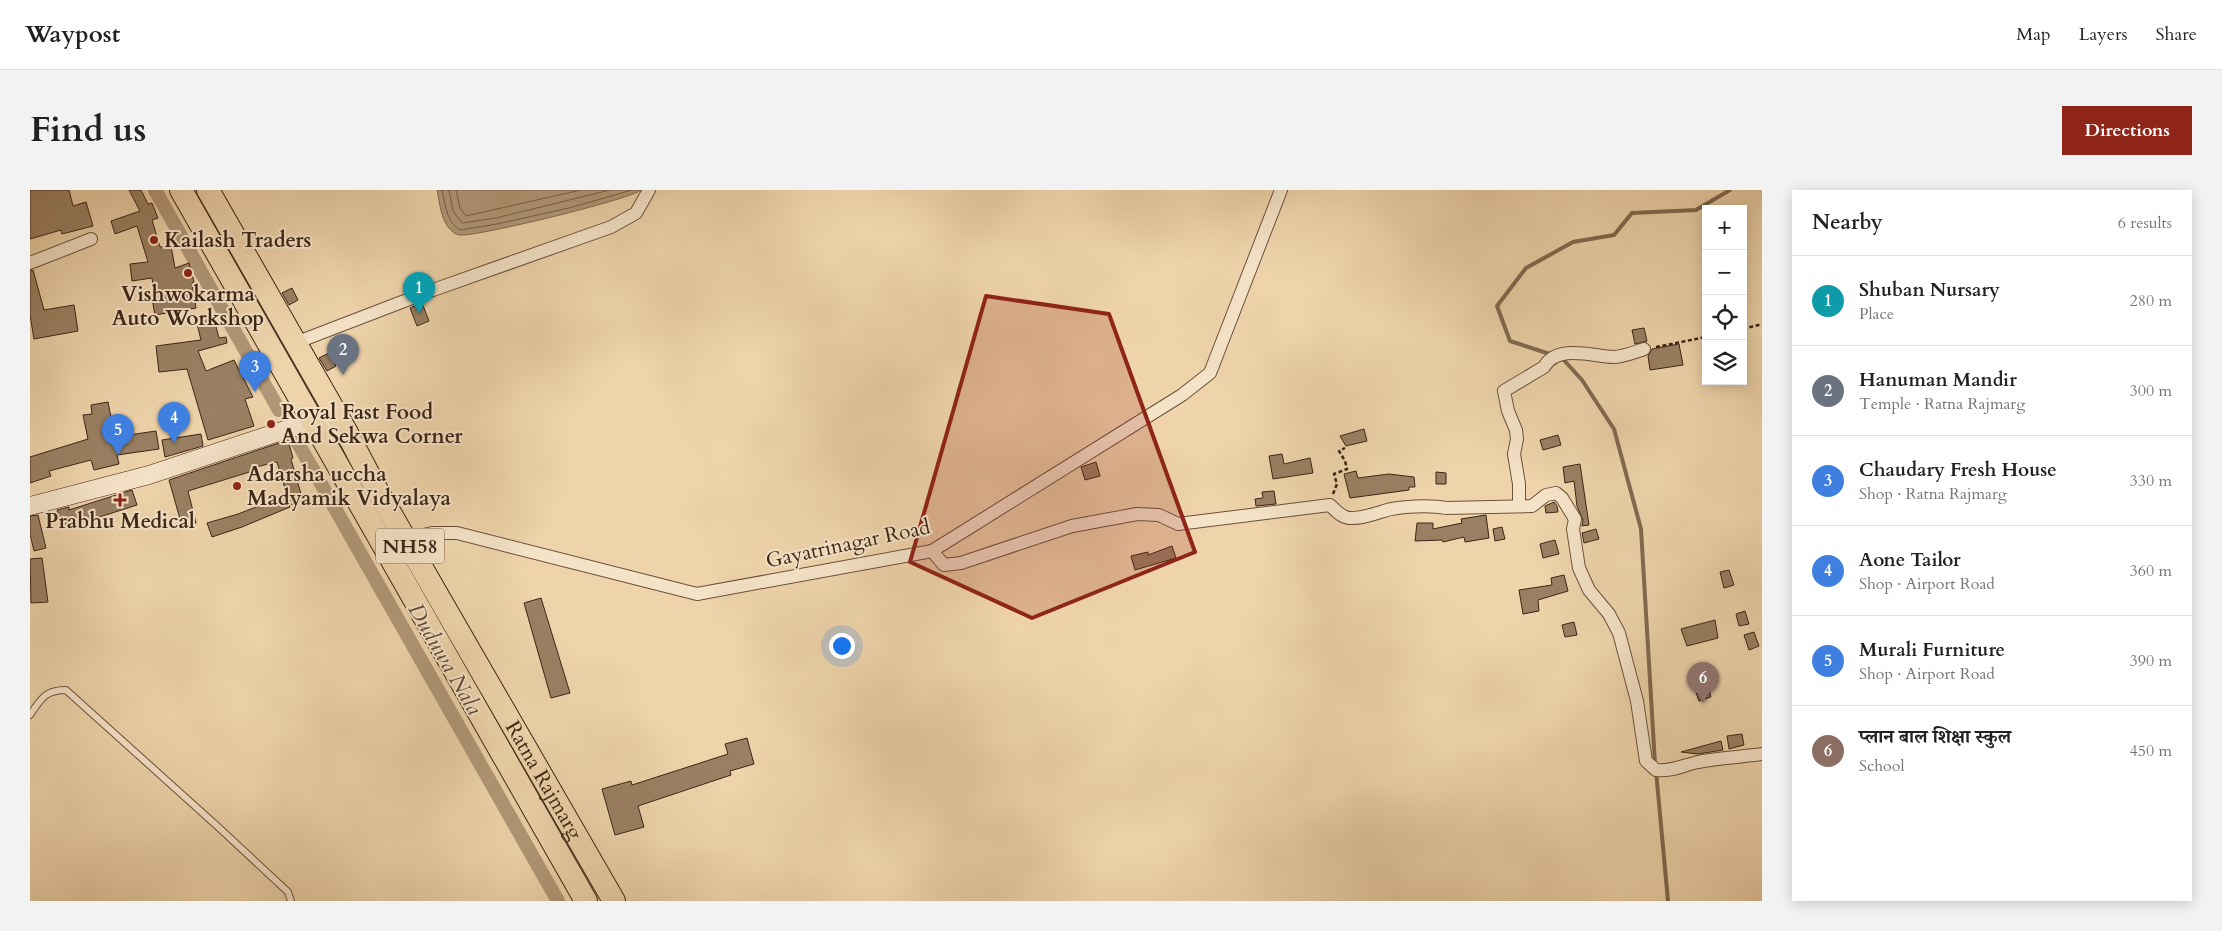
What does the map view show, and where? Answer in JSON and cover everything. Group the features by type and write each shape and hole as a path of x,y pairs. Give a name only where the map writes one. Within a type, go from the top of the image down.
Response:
{"highway":[{"name":"Ratna Rajmarg","path":"181,190 586,901"},
{"name":"Ratna Rajmarg","path":"208,190 614,901"}],"street":[{"path":"296,343 433,290 611,227 636,213 649,190"},
{"name":"Gayatrinagar Road","path":"406,539 432,533 457,533 697,594 932,551 1182,395 1210,373 1281,190"},
{"path":"30,263 91,239"},
{"path":"1519,506 1519,484 1514,454 1517,439 1516,430 1508,411 1504,391 1544,367 1547,361 1556,356 1581,353 1614,357 1644,349"},
{"path":"30,506 149,475 312,420 339,418"},
{"path":"932,551 944,565 961,563 1072,526 1137,514 1159,514 1178,524 1329,505 1348,518 1363,517 1392,509 1532,506 1546,495 1556,493 1562,498 1575,519 1573,529 1579,568 1583,580 1588,590 1609,614 1623,644 1625,660 1638,702 1646,761 1656,770 1667,771 1705,761 1762,754"}],"lane":[{"path":"30,716 41,700 53,690 66,690 288,892 291,901"}],"path":[{"path":"1747,327 1762,324"},
{"path":"1644,349 1702,338"},
{"path":"1329,505 1337,484 1334,474 1347,469 1339,451 1345,448"}],"highlighted area":[{"path":"986,296 1109,314 1195,552 1032,618 910,562"}],"water":[{"path":"437,190 641,190 631,195 553,217 494,230 460,235 454,233 446,224"}],"building":[{"path":"30,190 69,190 73,206 86,202 93,226 62,234 61,230 30,239"},
{"path":"129,190 141,190 148,204 152,203 158,218 152,220 160,247 171,246 175,268 189,263 194,282 192,283 196,308 155,315 152,299 155,299 152,278 132,281 130,264 148,262 137,226 115,234 111,221 140,211"},
{"path":"33,270 44,310 74,305 78,331 34,339 30,315 30,271"},
{"path":"292,288 298,300 289,305 282,293"},
{"path":"422,303 429,321 417,326 410,308"},
{"path":"213,316 219,338 226,337 227,343 198,351 206,371 234,360 253,397 245,399 254,426 208,440 187,369 159,372 156,346 201,340 196,320"},
{"path":"1644,328 1647,341 1635,344 1632,330"},
{"path":"1679,344 1683,365 1650,370 1648,356 1652,349"},
{"path":"329,353 336,366 327,371 319,358"},
{"path":"108,402 115,437 156,431 159,449 117,455 119,464 94,470 91,460 49,471 51,476 30,483 30,457 88,439 83,415 92,414 91,405"},
{"path":"1364,429 1367,441 1346,446 1340,436"},
{"path":"201,434 203,446 165,457 162,440"},
{"path":"1558,435 1561,445 1543,450 1540,440"},
{"path":"288,440 293,458 291,459 303,501 289,505 290,507 242,527 212,537 207,523 238,514 287,495 277,462 256,467 256,470 188,491 196,523 182,526 169,480"},
{"path":"1282,454 1284,464 1310,458 1313,473 1273,479 1269,456"},
{"path":"1096,462 1100,476 1085,480 1081,467"},
{"path":"1580,464 1589,525 1582,526 1583,520 1577,506 1574,481 1565,483 1563,467"},
{"path":"1356,471 1358,478 1389,474 1414,477 1415,487 1409,487 1409,490 1350,498 1344,474"},
{"path":"1436,472 1446,473 1446,484 1436,484"},
{"path":"132,490 137,505 87,521 86,518 61,525 57,510 69,507 69,510"},
{"path":"1274,491 1276,504 1256,506 1255,499 1263,498 1262,492"},
{"path":"1554,502 1558,512 1546,513 1545,506"},
{"path":"38,515 46,548 34,551 30,534 30,516"},
{"path":"1486,515 1489,538 1465,542 1464,537 1443,542 1442,540 1415,541 1417,523 1433,523 1433,529 1462,523 1461,519"},
{"path":"1502,527 1505,539 1495,541 1493,529"},
{"path":"1596,529 1599,539 1584,543 1582,533"},
{"path":"1555,540 1559,554 1543,558 1540,544"},
{"path":"1172,546 1176,558 1135,570 1131,556 1148,552 1148,555"},
{"path":"42,558 48,602 31,603 30,559"},
{"path":"1729,570 1734,585 1724,588 1720,572"},
{"path":"1564,575 1568,591 1538,600 1539,611 1523,614 1519,590 1552,585 1551,578"},
{"path":"541,598 570,693 551,698 524,603"},
{"path":"1745,611 1749,624 1739,626 1736,614"},
{"path":"1715,620 1718,638 1687,646 1681,629"},
{"path":"1574,622 1577,635 1565,637 1562,625"},
{"path":"1754,632 1759,646 1749,650 1744,635"},
{"path":"1708,686 1711,697 1699,701 1695,689"},
{"path":"1742,734 1744,745 1729,749 1727,736"},
{"path":"747,738 754,764 730,771 731,775 638,806 644,827 615,835 602,789 631,781 632,785 728,754 725,744"},
{"path":"1721,741 1723,750 1698,754 1681,752"}],"waterway":[{"name":"Duduwa Nala","path":"155,190 279,410"},
{"path":"1553,355 1510,341 1497,306 1526,268 1573,242 1614,235 1632,213 1696,210 1730,190"},
{"path":"1562,358 1582,380 1614,429 1641,529 1655,764"},
{"name":"Duduwa Nala","path":"295,438 558,901"},
{"path":"1656,771 1668,901"}],"place":[{"name":"Kailash Traders","path":"154,240"},
{"name":"Vishwokarma Auto Workshop","path":"188,273"},
{"name":"Shuban Nursary","path":"419,313"},
{"name":"Hanuman Mandir","path":"343,375"},
{"name":"Chaudary Fresh House","path":"255,392"},
{"name":"Royal Fast Food And Sekwa Corner","path":"271,424"},
{"name":"Aone Tailor","path":"174,443"},
{"name":"Murali Furniture","path":"118,455"},
{"name":"Adarsha uccha Madyamik Vidyalaya","path":"237,486"},
{"name":"Prabhu Medical","path":"120,500"},
{"name":"प्लान बाल शिक्षा स्कुल","path":"1703,703"}]}
